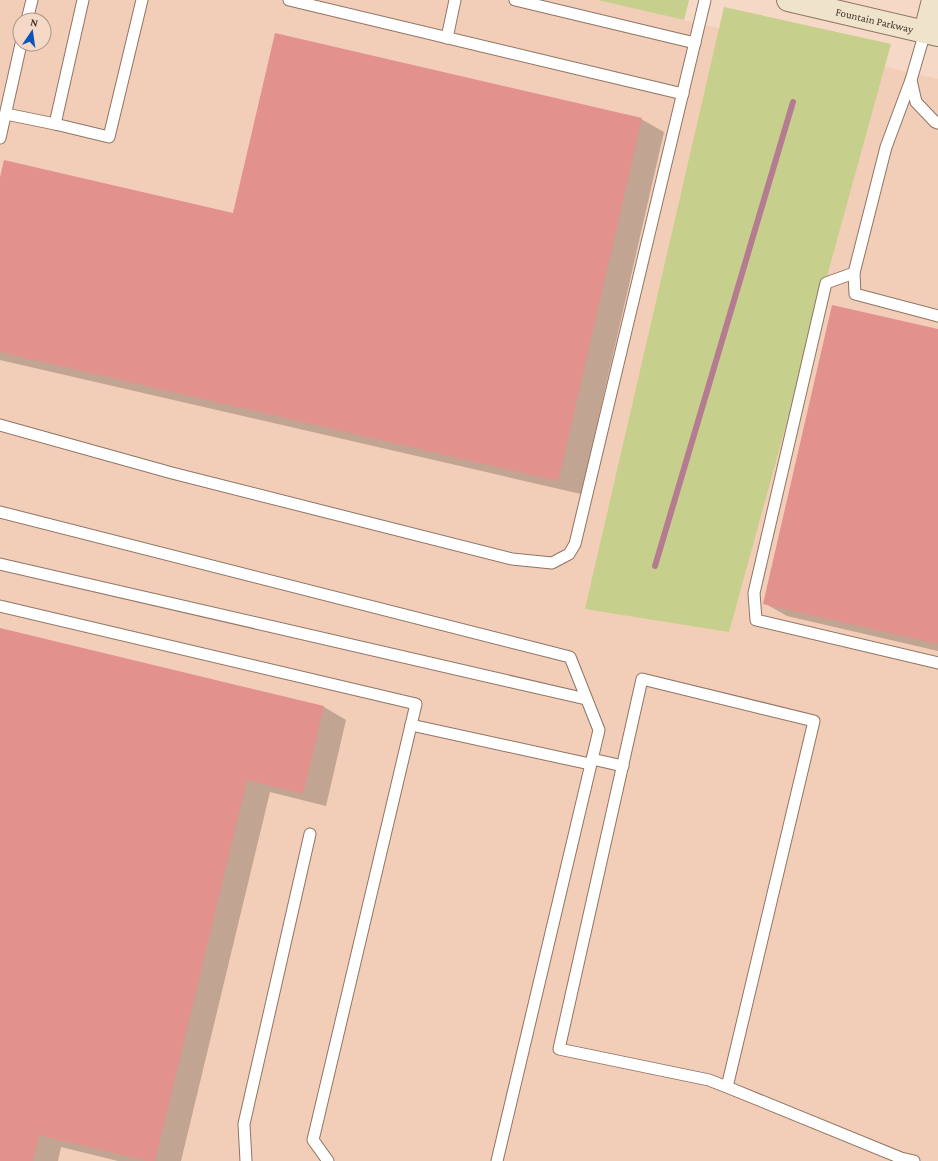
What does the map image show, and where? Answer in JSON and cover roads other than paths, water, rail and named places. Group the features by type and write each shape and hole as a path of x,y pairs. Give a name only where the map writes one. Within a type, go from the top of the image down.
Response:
{"street":[{"name":"Fountain Parkway","path":"788,0 931,34"},
{"path":"931,34 933,0"}],"lane":[{"path":"29,12 32,0"},
{"path":"55,124 83,0"},
{"path":"6,114 109,137 142,0"},
{"path":"289,0 682,94"},
{"path":"446,38 455,0"},
{"path":"514,0 695,43"},
{"path":"0,425 172,473 504,557 552,563 569,554 575,544 705,0"},
{"path":"931,34 911,80 886,147 854,273 855,294 938,316"},
{"path":"0,138 19,52"},
{"path":"911,80 916,102 935,122 938,123"},
{"path":"854,273 826,283 754,593 756,620 938,663"},
{"path":"0,512 570,657 598,730 497,1161"},
{"path":"0,564 586,699"},
{"path":"0,606 416,704 313,1140 328,1161"},
{"path":"727,1087 814,722 642,679 559,1049 709,1080 901,1158 914,1161"},
{"path":"411,725 623,766"},
{"path":"246,1161 244,1124 310,834"}],"waterway":[{"path":"655,566 793,102"}]}
